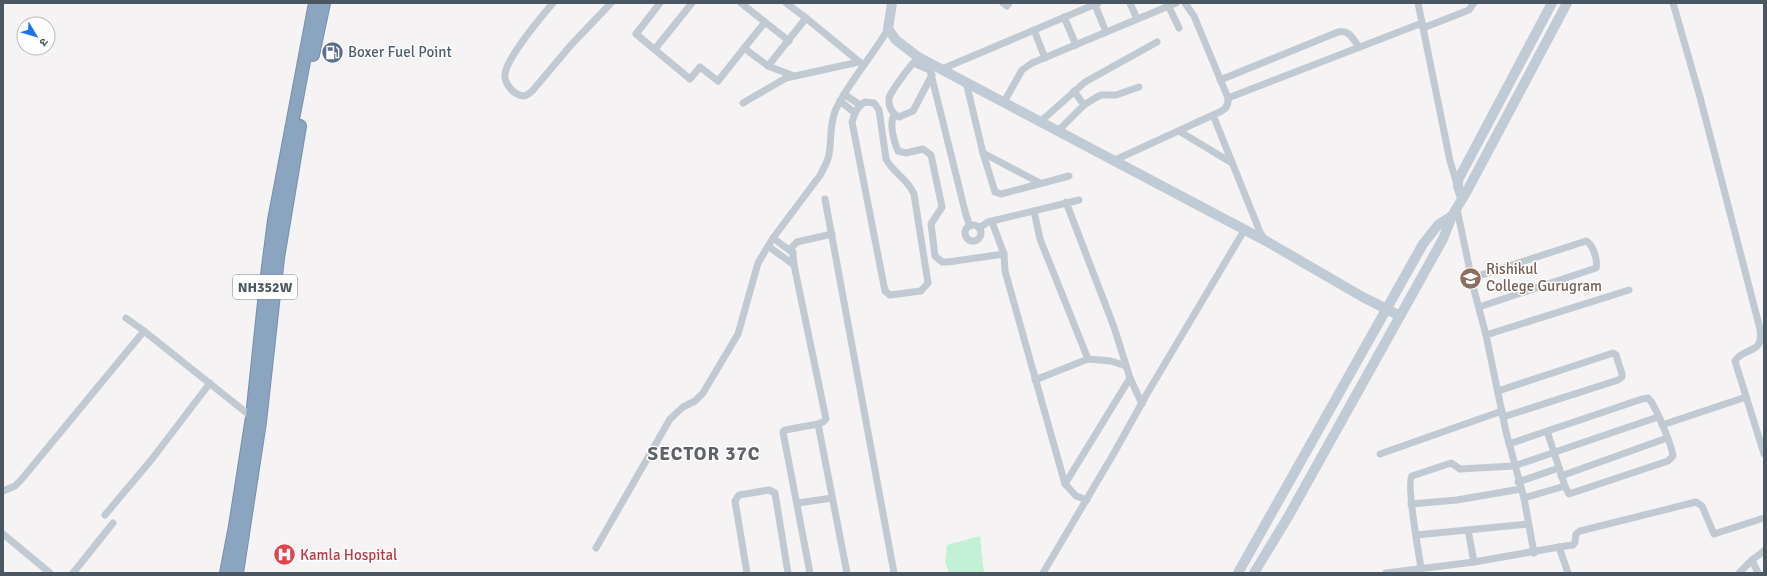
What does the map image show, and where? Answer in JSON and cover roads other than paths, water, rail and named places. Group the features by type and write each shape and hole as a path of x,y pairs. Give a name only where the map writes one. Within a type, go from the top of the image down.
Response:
{"highway":[{"name":"NH352W","path":"237,573 278,258 311,44 315,3"},
{"name":"NH352W","path":"311,44 324,3"},
{"name":"NH352W","path":"226,573 256,420"}],"street":[{"path":"553,3 523,41 507,67 504,75 506,83 513,92 522,96 528,95 533,90 580,34 611,3"},
{"path":"660,3 636,34 690,78 700,67 718,80 765,22"},
{"path":"655,49 692,3"},
{"path":"741,3 788,41"},
{"path":"786,3 861,64"},
{"path":"596,548 670,419 676,412 694,401 703,393 738,334 758,263 773,238 818,179 827,162 833,116 861,64 888,29 892,3"},
{"path":"1003,3 1007,6 1009,3"},
{"path":"1130,3 1137,19"},
{"path":"1115,160 1213,115 1228,106 1228,98 1194,16 1185,3"},
{"path":"1418,3 1450,161 1462,198"},
{"path":"1228,98 1359,47 1469,10 1474,3"},
{"path":"1458,186 1458,180 1463,169 1552,3"},
{"path":"1254,573 1288,517 1443,238 1462,198 1567,3"},
{"path":"1673,3 1700,97 1760,330 1761,341 1758,346 1738,357 1735,361 1764,454"},
{"path":"930,69 913,111 899,117 894,115 890,108 889,98 913,62 930,69 942,69 1097,4 1106,32"},
{"path":"1004,102 1022,70 1032,63 1171,4 1179,28"},
{"path":"1064,17 1076,45"},
{"path":"768,66 806,18"},
{"path":"888,29 896,40 930,69 970,226"},
{"path":"1034,30 1045,58"},
{"path":"1220,80 1342,31 1350,34 1359,47"},
{"path":"1040,122 1074,91 1091,78 1157,42"},
{"path":"744,48 768,66 794,76"},
{"path":"743,103 779,81 794,76 861,64"},
{"path":"942,69 1266,241 1400,316"},
{"path":"966,82 983,152 993,188 997,194 1069,176"},
{"path":"1058,131 1084,105 1101,95 1116,95 1139,87"},
{"path":"1074,91 1084,105"},
{"path":"844,94 860,105"},
{"path":"840,101 855,113"},
{"path":"871,102 879,110 886,159 892,169 908,183 914,194 928,283 921,291 890,295 885,291 852,128 855,113 860,105 871,102"},
{"path":"894,115 892,119 898,151 901,153 923,149 931,155 934,163 942,207 931,224 935,256 942,262 948,262 1004,254"},
{"path":"1213,115 1260,232 1266,241"},
{"path":"1178,131 1232,163"},
{"path":"983,152 1040,183"},
{"path":"825,199 892,573"},
{"path":"979,228 983,224 1066,202 1079,200"},
{"path":"1066,202 1114,327 1130,378 1142,404"},
{"path":"1034,211 1040,239 1088,359"},
{"path":"1455,212 1486,335 1514,466 1524,498 1534,553"},
{"path":"1238,573 1428,237 1438,225 1455,212"},
{"path":"992,222 1004,254 1005,271 1065,484 1076,496 1087,500"},
{"path":"975,225 979,228 981,233 979,238 975,241 970,241 966,238 966,229 970,226 975,225"},
{"path":"1043,573 1245,230"},
{"path":"810,573 784,431 818,424 826,419 794,265 792,247 796,242 832,234"},
{"path":"773,238 793,253"},
{"path":"1472,278 1586,241 1591,245 1597,264 1597,266 1593,269 1479,307"},
{"path":"768,246 794,265"},
{"path":"1486,335 1629,290"},
{"path":"126,318 256,420"},
{"path":"3,491 15,486 21,480 144,331"},
{"path":"1380,454 1502,414 1618,380 1622,377 1622,374 1616,355 1613,352 1498,391"},
{"path":"1035,380 1088,359 1111,361 1126,366"},
{"path":"1065,484 1130,378"},
{"path":"105,515 152,459 210,383"},
{"path":"1662,425 1746,397"},
{"path":"1509,444 1547,431 1645,398 1651,402 1662,425 1673,453 1672,459 1571,495 1567,493 1547,431"},
{"path":"1421,568 1411,504 1409,480 1414,475 1451,463 1460,469 1514,466 1658,417"},
{"path":"818,424 847,573"},
{"path":"1561,476 1667,438"},
{"path":"1518,482 1559,468"},
{"path":"1524,498 1565,486"},
{"path":"1411,504 1457,500 1521,489"},
{"path":"747,573 735,500 739,495 769,490 775,493 788,573"},
{"path":"798,503 832,498"},
{"path":"1386,573 1534,553 1575,544 1577,532 1696,502 1702,506 1714,534 1764,518"},
{"path":"73,573 113,523"},
{"path":"1416,535 1528,524"},
{"path":"1468,530 1474,562"},
{"path":"3,534 50,573"},
{"path":"1559,547 1568,573"},
{"path":"1739,573 1764,551"},
{"path":"1752,560 1758,573"}],"place":[{"name":"Boxer Fuel Point","path":"333,52"},
{"name":"Rishikul College Gurugram","path":"1470,278"},
{"name":"Kamla Hospital","path":"284,555"}],"district":[{"name":"SECTOR 37C","path":"704,453"}]}
